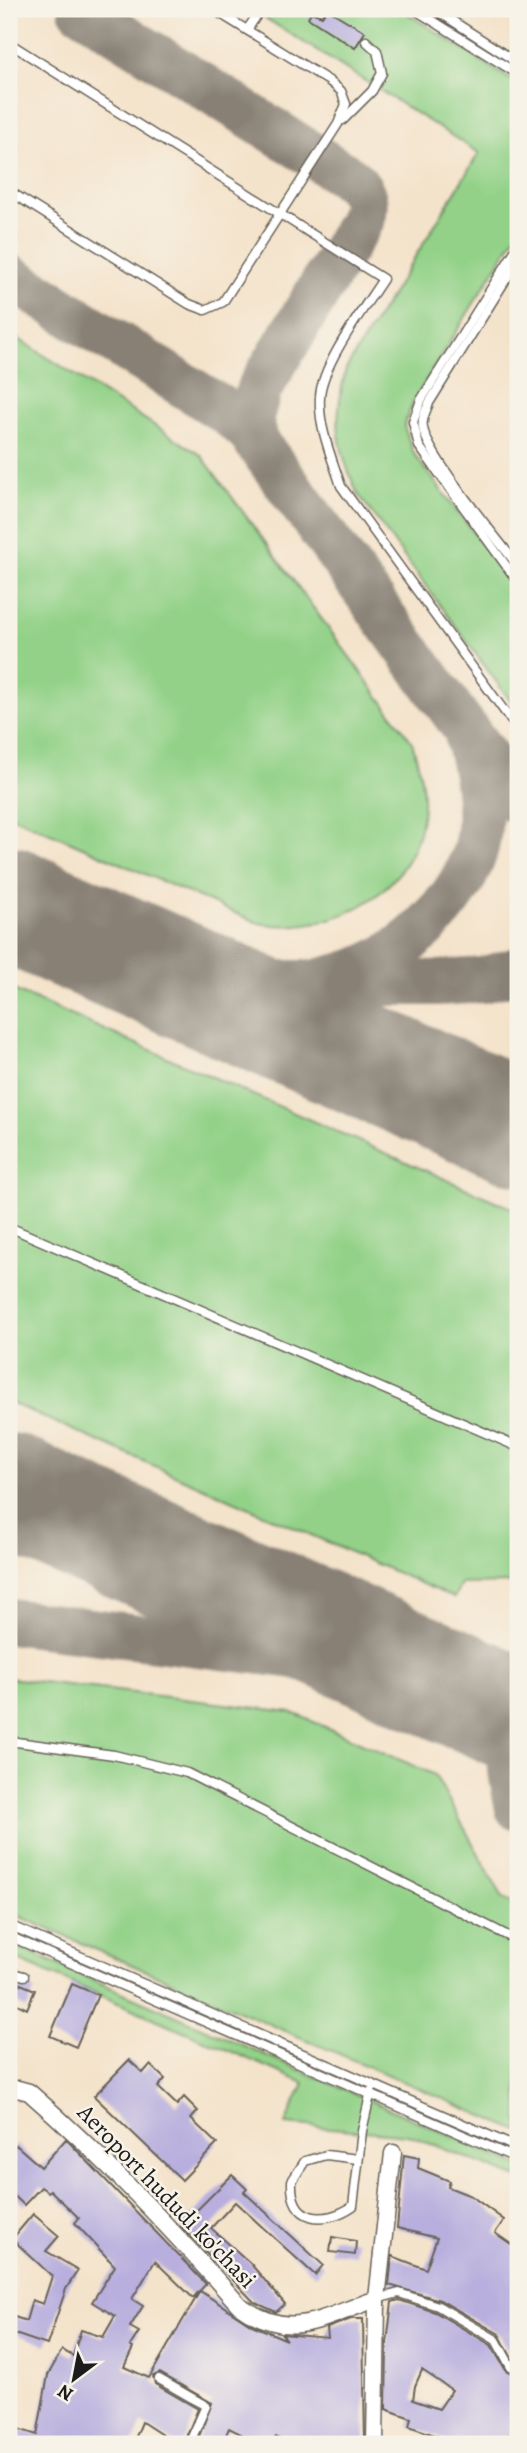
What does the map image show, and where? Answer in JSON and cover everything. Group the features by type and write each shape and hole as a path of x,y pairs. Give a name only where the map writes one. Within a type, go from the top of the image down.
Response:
{"street":[{"name":"Aeroport hududi ko'chasi","path":"9,2092 18,2089 29,2092 84,2140 138,2193 239,2305 258,2318 275,2325 293,2327 377,2299"},
{"path":"375,2444 377,2299 393,2153"}],"lane":[{"path":"9,191 189,304 205,310 223,302 338,124 346,104 341,92 213,9"},
{"path":"247,30 261,9"},
{"path":"414,9 518,74"},
{"path":"434,9 518,63"},
{"path":"338,124 372,91 383,73 377,51 366,41"},
{"path":"9,43 383,279 332,360 319,396 326,442 341,486 518,730"},
{"path":"518,246 421,400 413,427 424,455 518,582"},
{"path":"518,260 429,402 423,422 424,434 442,465 518,566"},
{"path":"9,1227 518,1447"},
{"path":"9,1741 114,1755 187,1773 518,1941"},
{"path":"9,1925 518,2148"},
{"path":"9,1936 518,2159"},
{"path":"9,1972 24,1976"},
{"path":"358,2159 327,2155 305,2161 292,2181 297,2205 309,2216 325,2219 337,2216 353,2206 358,2159 374,2085"},
{"path":"377,2299 399,2293 438,2306 496,2340 511,2367"},
{"path":"159,2379 206,2406 189,2444"}],"green space":[{"path":"251,9 400,9 518,84 518,232 414,400 404,426 414,454 518,592 518,711 358,494 345,462 339,433 339,403 346,369 479,153"},
{"path":"9,333 201,455 412,742 423,789 418,835 407,862 390,884 368,902 315,923 258,923 9,815"},
{"path":"9,988 518,1211 518,1583 461,1584 454,1598 9,1402"},
{"path":"9,1678 291,1712 435,1775 503,1898 518,1905 518,2131 9,1912"},
{"path":"9,1943 518,2165 518,2178 408,2135 285,2124 304,2083 9,1956"}],"building":[{"path":"327,9 365,32 355,48 308,18 311,12 322,16"},
{"path":"9,1979 35,1990 27,2009 9,2000"},
{"path":"72,1984 98,1995 76,2047 50,2036"},
{"path":"129,2060 143,2073 150,2065 165,2079 158,2087 177,2105 184,2097 198,2111 191,2119 217,2144 182,2180 94,2096"},
{"path":"66,2139 206,2284 193,2298 155,2261 132,2299 143,2306 130,2327 139,2332 130,2346 133,2348 124,2367 149,2378 200,2291 252,2325 287,2340 282,2334 328,2338 327,2328 351,2319 363,2319 365,2444 306,2444 295,2441 288,2444 276,2437 271,2444 261,2444 229,2428 222,2444 196,2444 212,2403 160,2373 153,2376 155,2384 198,2409 183,2444 176,2444 142,2422 133,2444 9,2444 9,2426 37,2435 48,2375 62,2350 73,2356 81,2330 103,2337 115,2316 92,2302 115,2266 75,2223 79,2218 50,2190 48,2192 41,2187 24,2205 9,2191 9,2153 16,2145 41,2167"},
{"path":"404,2155 419,2158 418,2168 450,2181 448,2187 471,2196 504,2220 495,2233 518,2249 518,2444 451,2444 440,2437 409,2426 411,2418 386,2409 387,2343 392,2302 399,2300 435,2312 491,2345 507,2372 514,2373 517,2368 499,2334 440,2300 389,2285 392,2256 426,2269 437,2238 397,2228","holes":["422,2370 452,2390 439,2409 413,2400 415,2386"]},
{"path":"232,2175 247,2189 244,2192 323,2265 315,2275 235,2202 211,2228 250,2263 285,2304 276,2312 254,2302 181,2226"},
{"path":"33,2214 59,2236 46,2251 78,2270 66,2289 47,2345 9,2332 9,2315 26,2321 32,2300 43,2304 52,2276 12,2239"},
{"path":"332,2237 356,2241 355,2255 330,2252"}],"taxiway":[{"path":"81,9 352,180 360,189 365,204 361,221 259,389 250,420 256,440"},
{"path":"9,276 225,411 247,429 518,801"},
{"path":"309,984 359,970 401,947 434,918 460,884 476,847 479,821 477,779 468,740"},
{"path":"190,983 438,983 482,980 518,970"},
{"path":"9,1621 417,1671"},
{"path":"451,1685 491,1720 511,1755"},
{"path":"518,1711 513,1721 509,1746 518,1808"}],"runway":[{"path":"9,904 518,1127"},
{"path":"9,1491 518,1715"}]}
